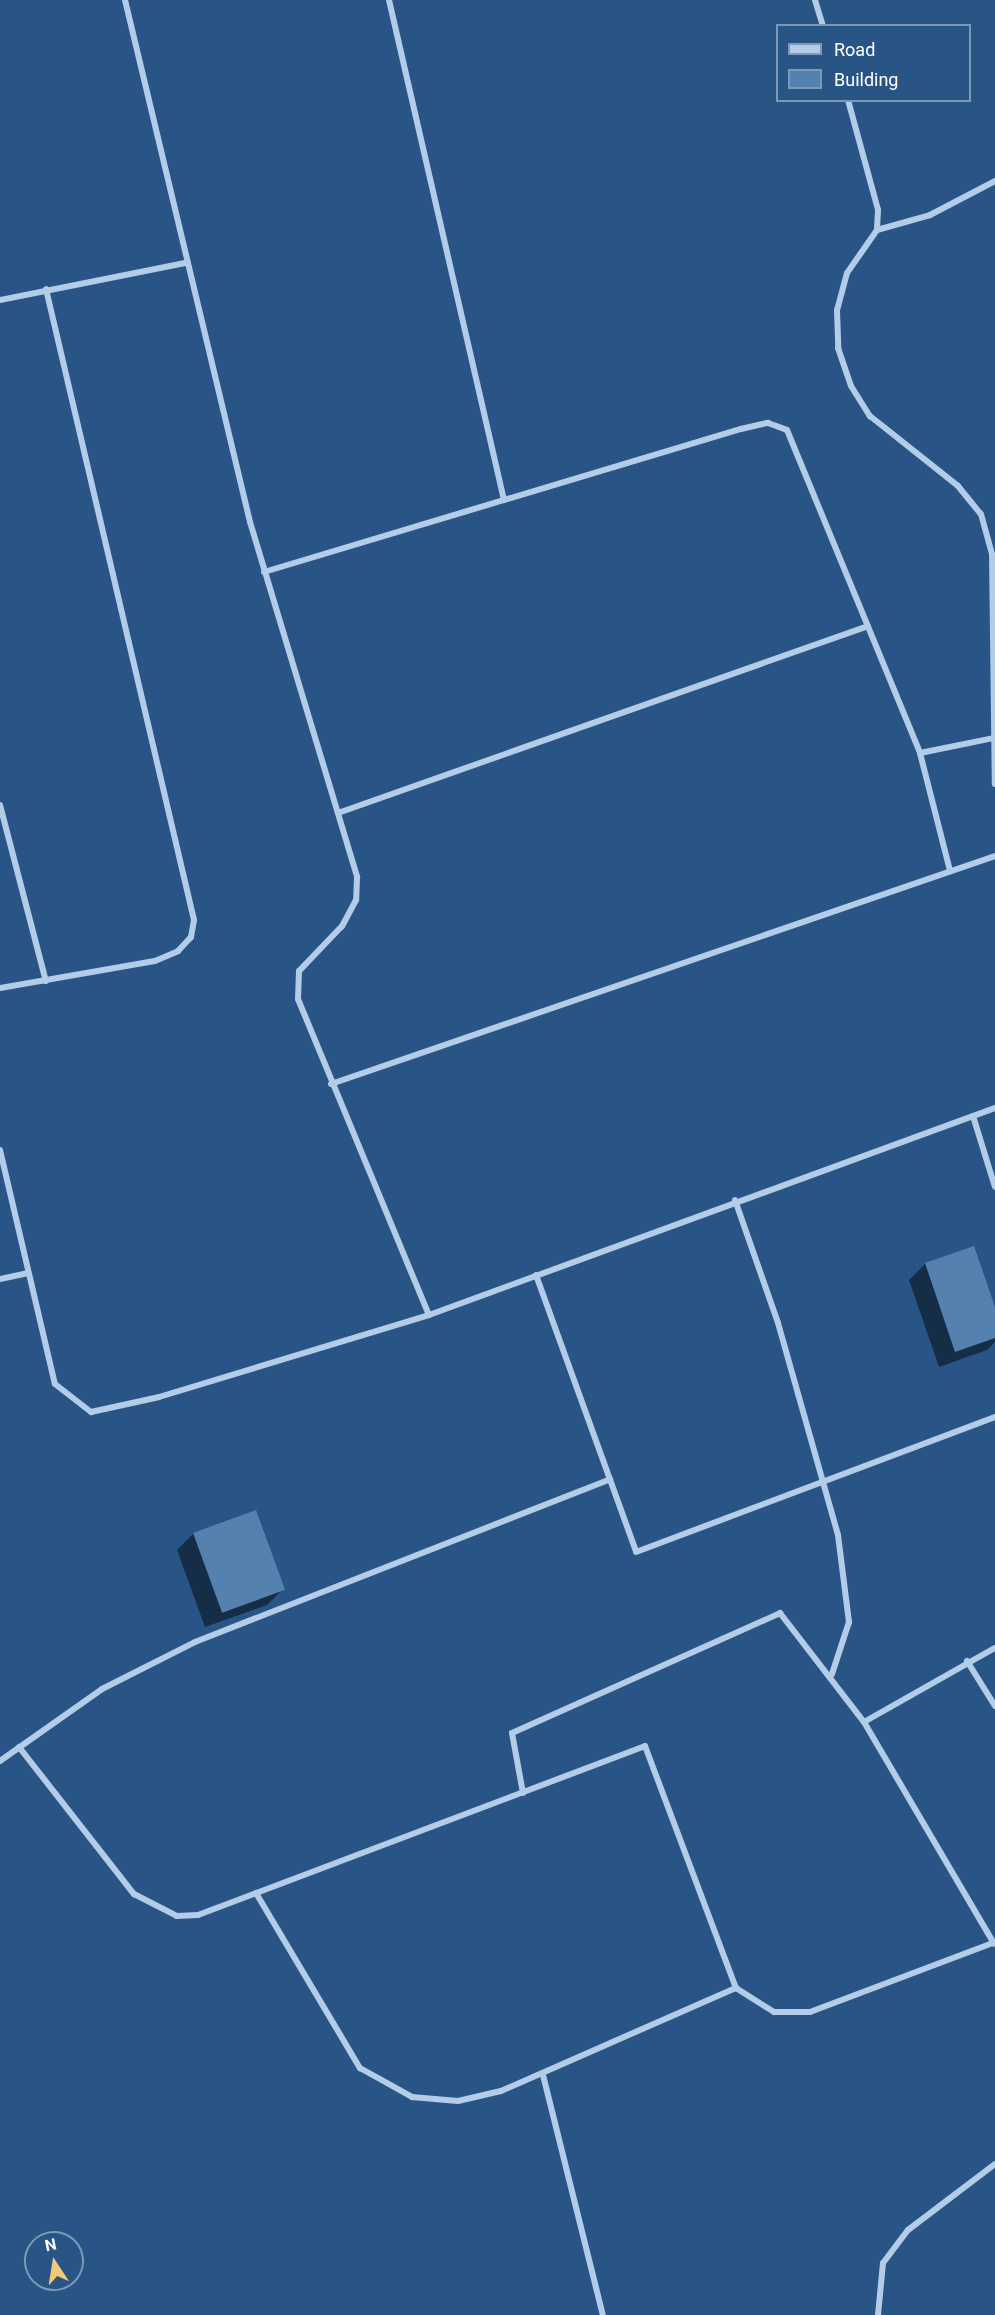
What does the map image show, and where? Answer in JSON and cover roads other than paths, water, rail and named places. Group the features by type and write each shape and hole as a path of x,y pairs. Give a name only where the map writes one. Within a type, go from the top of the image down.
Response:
{"street":[{"path":"125,0 186,263 264,572 357,877 356,900 342,926 299,971 298,999 331,1084 429,1314"},
{"path":"389,0 504,500"},
{"path":"814,0 822,24"},
{"path":"849,102 867,159 877,230"},
{"path":"995,181 930,215 877,230 847,273 837,310 838,348 851,386 870,416 958,486 981,514 992,554 995,784"},
{"path":"0,300 46,289 186,263"},
{"path":"0,988 126,968 178,951 191,937 194,920 46,289"},
{"path":"264,572 768,423 787,430 921,753 950,871"},
{"path":"338,813 868,626"},
{"path":"921,753 993,738"},
{"path":"0,805 46,981"},
{"path":"331,1084 995,856"},
{"path":"0,1150 55,1384 91,1412 159,1397 429,1314 735,1200 995,1108"},
{"path":"973,1116 995,1188"},
{"path":"735,1200 825,1483 849,1622 832,1674"},
{"path":"0,1279 28,1273"},
{"path":"536,1275 636,1552 825,1483 995,1417"},
{"path":"0,1761 102,1689 195,1642 610,1479"},
{"path":"19,1747 134,1894 177,1916 198,1915 523,1793 645,1746 736,1988 774,2012 810,2012 994,1944 864,1722 832,1674 780,1613 512,1733 523,1793"},
{"path":"864,1722 967,1661 995,1648"},
{"path":"967,1661 995,1706"},
{"path":"256,1893 360,2068 384,2086 412,2097 458,2101 543,2075 736,1988"},
{"path":"543,2075 603,2315"},
{"path":"879,2315 883,2263 908,2230 995,2164"}]}
